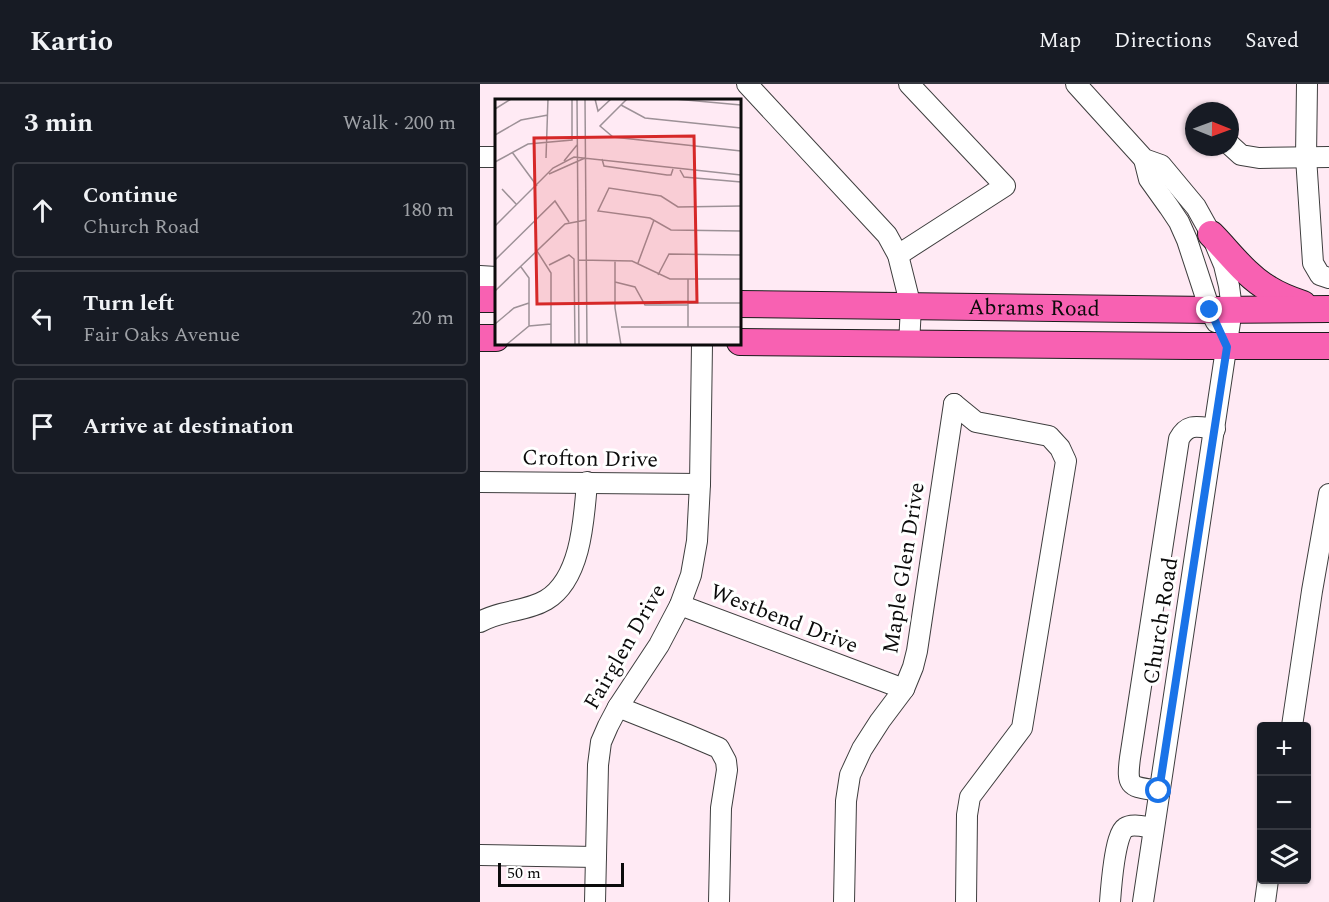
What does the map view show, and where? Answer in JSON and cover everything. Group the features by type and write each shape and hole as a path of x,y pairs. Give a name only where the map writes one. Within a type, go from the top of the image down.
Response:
{"main road":[{"path":"1211,234 1251,276 1267,288 1286,298 1322,309"},
{"name":"Abrams Road","path":"741,304 1221,310 1322,309"},
{"name":"Abrams Road","path":"741,342 1329,346"}],"street":[{"path":"898,255 1005,186 909,84"},
{"path":"1307,84 1306,157 1313,263 1320,275 1329,278"},
{"path":"1084,87 1144,159 1149,179 1174,214 1221,310 1227,347"},
{"path":"747,92 887,235 898,255 911,307 909,344"},
{"path":"1239,153 1259,158 1329,157"},
{"path":"1144,159 1161,165 1196,207 1211,234 1224,265 1229,286 1221,310"},
{"path":"480,276 495,277"},
{"name":"Fairglen Drive","path":"595,902 598,765 601,742 618,707 659,645 680,605 691,575 697,541 700,484 702,345"},
{"name":"Church Road","path":"1143,902 1227,347"},
{"name":"Maple Glen Drive","path":"844,902 846,801 850,775 862,749 904,689 913,667 954,404 975,422 1049,436 1060,448 1066,461 1022,728 970,797 967,815 966,902"},
{"path":"1159,791 1135,787 1129,782 1128,775 1179,439 1183,431 1191,426 1215,429"},
{"name":"Crofton Drive","path":"480,482 700,484"},
{"path":"480,622 486,618 546,600 562,585 577,557 588,483"},
{"path":"1293,722 1329,494"},
{"name":"Westbend Drive","path":"680,605 904,689"},
{"path":"618,707 719,748 726,761 727,770 721,808 719,902"},
{"path":"1110,902 1120,832 1131,826 1153,828"},
{"path":"480,855 596,857"},
{"path":"1265,902 1267,884"}],"route":[{"path":"1159,791 1227,347 1210,310"}]}
